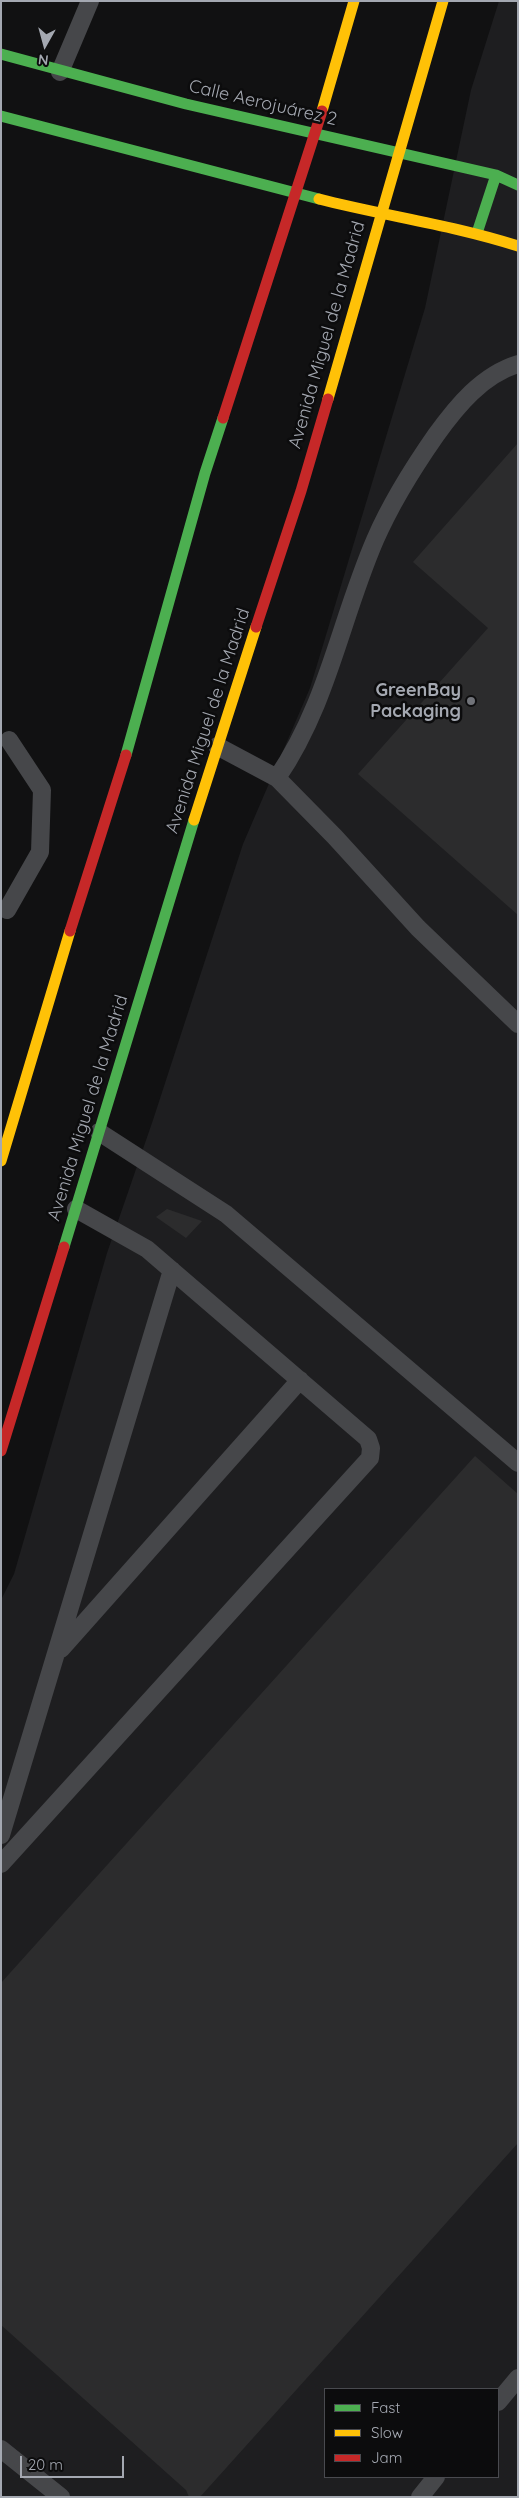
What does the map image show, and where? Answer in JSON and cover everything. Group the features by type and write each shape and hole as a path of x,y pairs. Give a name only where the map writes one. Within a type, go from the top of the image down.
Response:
{"main road":[{"path":"1,1161 66,944 129,747 205,473 295,192 316,133 354,1"},
{"name":"Avenida Miguel de la Madrid","path":"1,1451 217,746 300,491 443,1"},
{"name":"Calle Aerojuárez 2","path":"1,54 60,72 242,118 316,133 496,175 518,185"},
{"path":"1,116 380,215 476,234 518,246"},
{"path":"476,234 496,175"}],"lane":[{"path":"60,72 90,1"},
{"path":"277,778 310,722 375,539 408,475 452,413 483,381 518,364"},
{"path":"7,910 40,852 42,790 9,740"},
{"path":"217,746 277,778 335,837 418,928 518,1024"},
{"path":"99,1132 226,1214 518,1463"},
{"path":"1,1864 370,1458 368,1439 172,1270 147,1249 76,1209"},
{"path":"1,1834 58,1653 172,1270"},
{"path":"58,1653 300,1380"},
{"path":"499,2401 518,2378"},
{"path":"1,2449 61,2497"},
{"path":"420,2497 435,2478"}],"shaded area":[{"path":"499,1 518,1 518,2497 1,2497 1,1600 14,1574 107,1253 153,1120 243,844 310,688 425,308 471,90"}],"building":[{"name":"GreenBay Packaging","path":"518,443 518,915 358,774 488,628 413,562"},
{"path":"167,1209 202,1221 186,1238 156,1217"},
{"path":"475,1456 518,1494 518,2143 200,2497 189,2497 186,2490 1,2325 1,1983"}],"traffic: fast":[{"path":"1,54 186,104 496,175 518,185"},
{"path":"1,116 319,199"},
{"path":"477,233 496,175"},
{"path":"126,755 205,473 223,418"},
{"path":"64,1247 194,820"}],"traffic: slow":[{"path":"322,111 354,1"},
{"path":"328,399 443,1"},
{"path":"319,199 444,226 518,246"},
{"path":"194,820 256,627"},
{"path":"1,1161 70,931"}],"traffic: jam":[{"path":"223,418 322,111"},
{"path":"256,627 301,491 328,399"},
{"path":"70,931 126,755"},
{"path":"1,1451 64,1247"}],"place":[{"name":"GreenBay Packaging","path":"471,701"}]}
